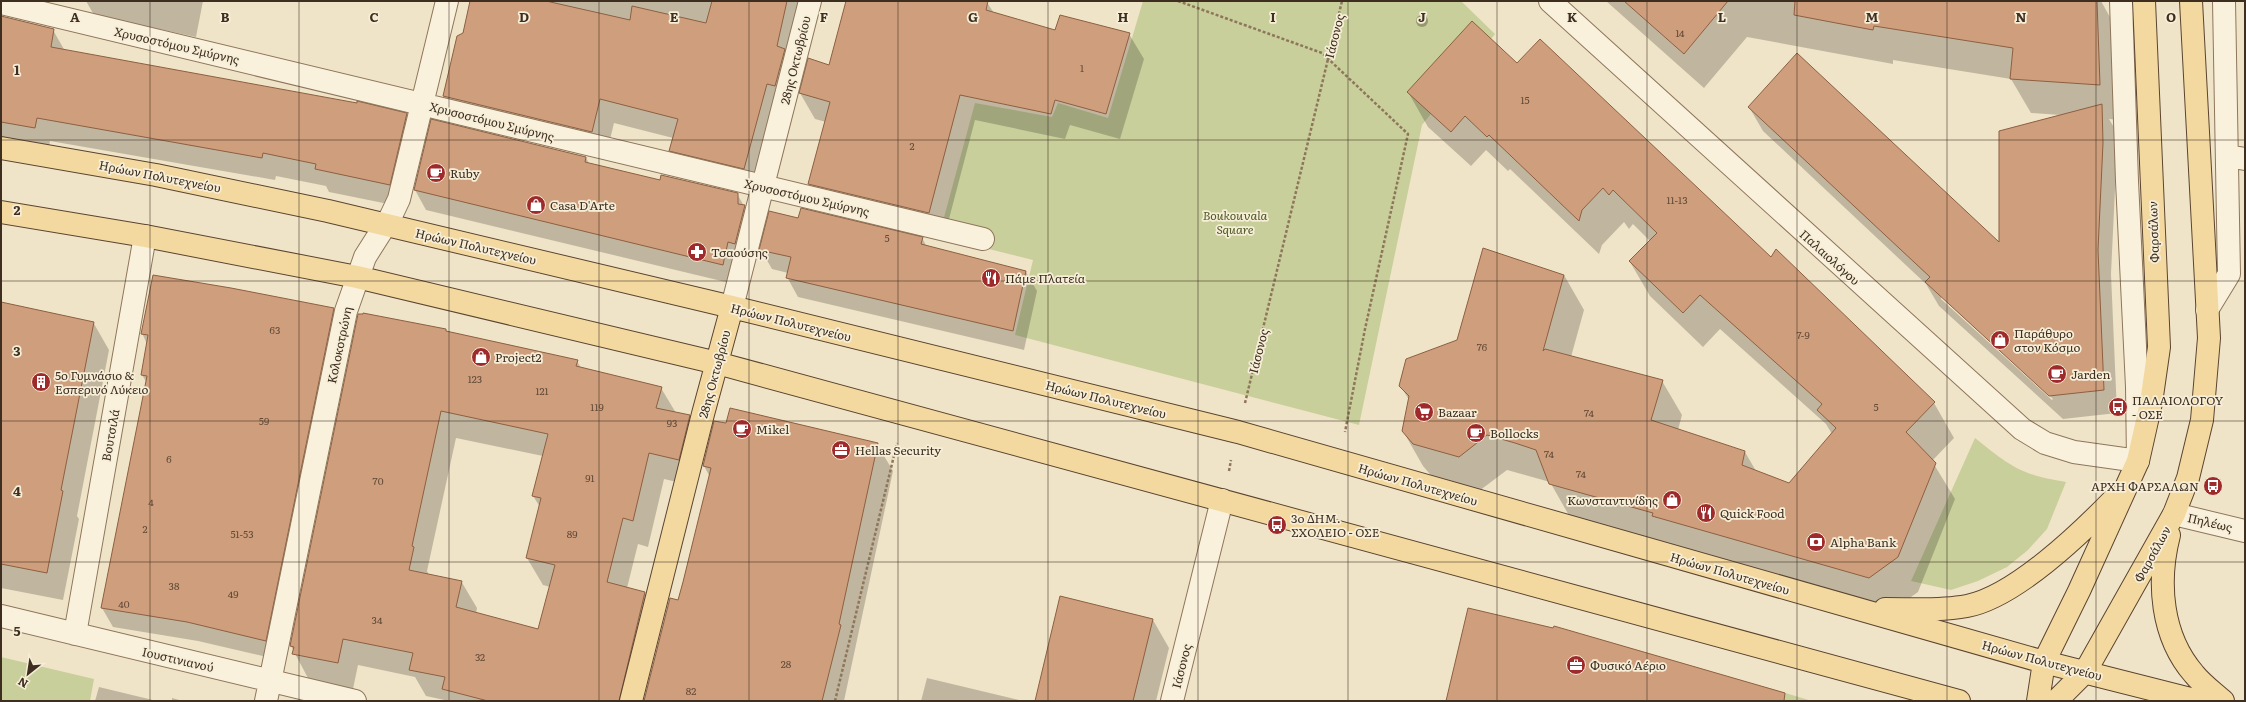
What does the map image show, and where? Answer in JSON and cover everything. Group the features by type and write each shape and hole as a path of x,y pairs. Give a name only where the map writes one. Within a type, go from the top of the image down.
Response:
{"main road":[{"name":"Φαρσάλων","path":"2038,701 2044,662 2138,461 2152,403 2159,347 2144,1"},
{"name":"Φαρσάλων","path":"2056,701 2085,672 2174,514 2188,478 2202,420 2209,338 2191,1"},
{"name":"Ηρώων Πολυτεχνείου","path":"1,148 193,183 386,225 732,307 1238,432 2044,662 2198,701"},
{"path":"1,212 145,236 357,277 717,363 1959,701"},
{"name":"28ης Οκτωβρίου","path":"631,701 703,414 732,307"},
{"path":"1852,608 1925,610 1968,606 1986,600 2006,590 2047,560 2092,522 2126,486"},
{"path":"2174,514 2164,554 2163,575 2165,612 2169,634 2182,659 2194,674 2223,701"}],"street":[{"name":"Κολοκοτρώνη","path":"268,691 346,311 357,277 371,246 386,225 399,199 447,1"},
{"name":"28ης Οκτωβρίου","path":"732,307 810,1"},
{"name":"Παλαιολόγου","path":"1550,1 2022,429 2045,444 2074,452 2138,461"},
{"name":"Φαρσάλων","path":"2121,1 2127,181 2137,387 2138,461"},
{"path":"2207,310 2229,274 2236,158 2224,1"},
{"name":"Χρυσοστόμου Σμύρνης","path":"1,3 983,239"},
{"name":"Βουτσιλά","path":"74,634 145,236"},
{"name":"Ιάσονος","path":"1172,701 1222,500"},
{"name":"Πηλέως","path":"2174,514 2245,531"},
{"name":"Ιουστινιανού","path":"1,616 74,634 268,691 354,701"}],"path":[{"path":"1178,1 1322,53 1408,134 1365,329 1339,461"},
{"name":"Ιάσονος","path":"1222,500 1342,1"},
{"path":"835,701 904,414"}],"green space":[{"name":"Boukouvala Square","path":"1143,1 1461,1 1495,34 1422,125 1359,425 1015,335 1033,260 985,248 943,221 975,103 1052,117 1058,103 1108,118"},
{"path":"1975,438 1998,456 2017,468 2038,476 2066,482 2047,529 2028,550 2007,567 1978,581 1951,590 1911,581"},
{"path":"1,657 94,679 90,701 1,701"},
{"path":"1765,687 1812,701 1761,701"}],"building":[{"path":"470,1 546,1 630,20 632,6 706,23 712,1 787,1 777,46 785,49 775,86 767,84 744,169 669,151 678,119 600,99 592,132 443,96 457,36 463,33"},
{"path":"846,1 988,1 986,10 1055,30 1060,15 1130,33 1106,114 1055,100 1051,114 960,95 929,213 808,184 830,102 799,93 808,58 829,65"},
{"path":"1624,1 1728,1 1684,54"},
{"path":"1795,1 2097,1 2100,85 2010,79 2013,48 1874,26 1873,30 1794,15"},
{"path":"1,16 54,29 51,47 357,103 357,101 407,113 390,185 315,169 316,164 263,153 262,158 37,118 35,128 1,122"},
{"path":"1472,21 1517,63 1540,39 1771,257 1776,249 1935,402 1906,432 1936,463 1898,557 1869,578 1652,516 1653,513 1549,484 1536,450 1515,443 1487,435 1459,457 1413,444 1402,431 1409,396 1399,386 1406,359 1457,340 1483,248 1564,275 1543,351 1545,349 1663,380 1651,420 1745,451 1742,465 1789,483 1836,428 1817,410 1822,404 1700,295 1683,313 1629,261 1657,233 1613,190 1609,195 1603,188 1582,210 1579,221 1489,135 1487,137 1465,116 1451,132 1407,92"},
{"path":"1797,53 1999,242 1999,131 2102,104 2103,143 2098,250 2104,390 2049,396 1925,282 1930,277 1748,107"},
{"path":"431,119 586,157 585,162 660,180 661,175 738,193 738,204 745,205 735,244 728,242 723,265 414,190"},
{"path":"801,208 923,237 921,244 1026,271 1013,331 786,278 791,257 759,250 769,211 798,218"},
{"path":"153,275 231,288 334,308 266,641 187,622 101,608 147,376 141,375 148,335 141,334"},
{"name":"5ο Γυμνάσιο & Εσπερινό Λύκειο","path":"1,302 94,322 61,490 63,491 47,573 1,564"},
{"path":"358,314 446,329 446,331 578,360 576,366 662,387 656,408 690,415 679,460 649,453 633,521 623,518 607,582 645,592 619,701 488,701 442,689 445,677 409,670 413,653 343,639 338,663 292,654 294,647 290,646","holes":["441,411 548,434 532,496 541,498 526,558 555,565 538,629 456,607 462,581 409,570 414,547 412,546"]},
{"path":"730,408 878,443 839,624 841,625 822,701 644,701 670,598 678,600 683,582 711,468 703,466 714,421 726,423"},
{"path":"1060,596 1153,619 1133,701 1035,701"},
{"path":"1468,608 1553,628 1554,626 1785,693 1784,701 1446,701"}],"place":[{"name":"Ruby","path":"436,173"},
{"name":"Casa D'Arte","path":"536,205"},
{"name":"Τσαούσης","path":"697,252"},
{"name":"Πάμε Πλατεία","path":"991,278"},
{"name":"Παράθυρο στον Κόσμο","path":"2000,340"},
{"name":"Project2","path":"481,357"},
{"name":"Jarden","path":"2057,374"},
{"name":"5ο Γυμνάσιο & Εσπερινό Λύκειο","path":"41,382"},
{"name":"ΠΑΛΑΙΟΛΟΓΟΥ - ΟΣΕ","path":"2118,407"},
{"name":"Bazaar","path":"1424,412"},
{"name":"Mikel","path":"742,429"},
{"name":"Bollocks","path":"1476,433"},
{"name":"Hellas Security","path":"841,450"},
{"name":"ΑΡΧΗ ΦΑΡΣΑΛΩΝ","path":"2213,486"},
{"name":"Κωνσταντινίδης","path":"1672,500"},
{"name":"Quick Food","path":"1706,513"},
{"name":"3o ΔΗΜ. ΣΧΟΛΕΙΟ - ΟΣΕ","path":"1277,525"},
{"name":"Alpha Bank","path":"1816,542"},
{"name":"Φυσικό Αέριο","path":"1576,665"}]}
